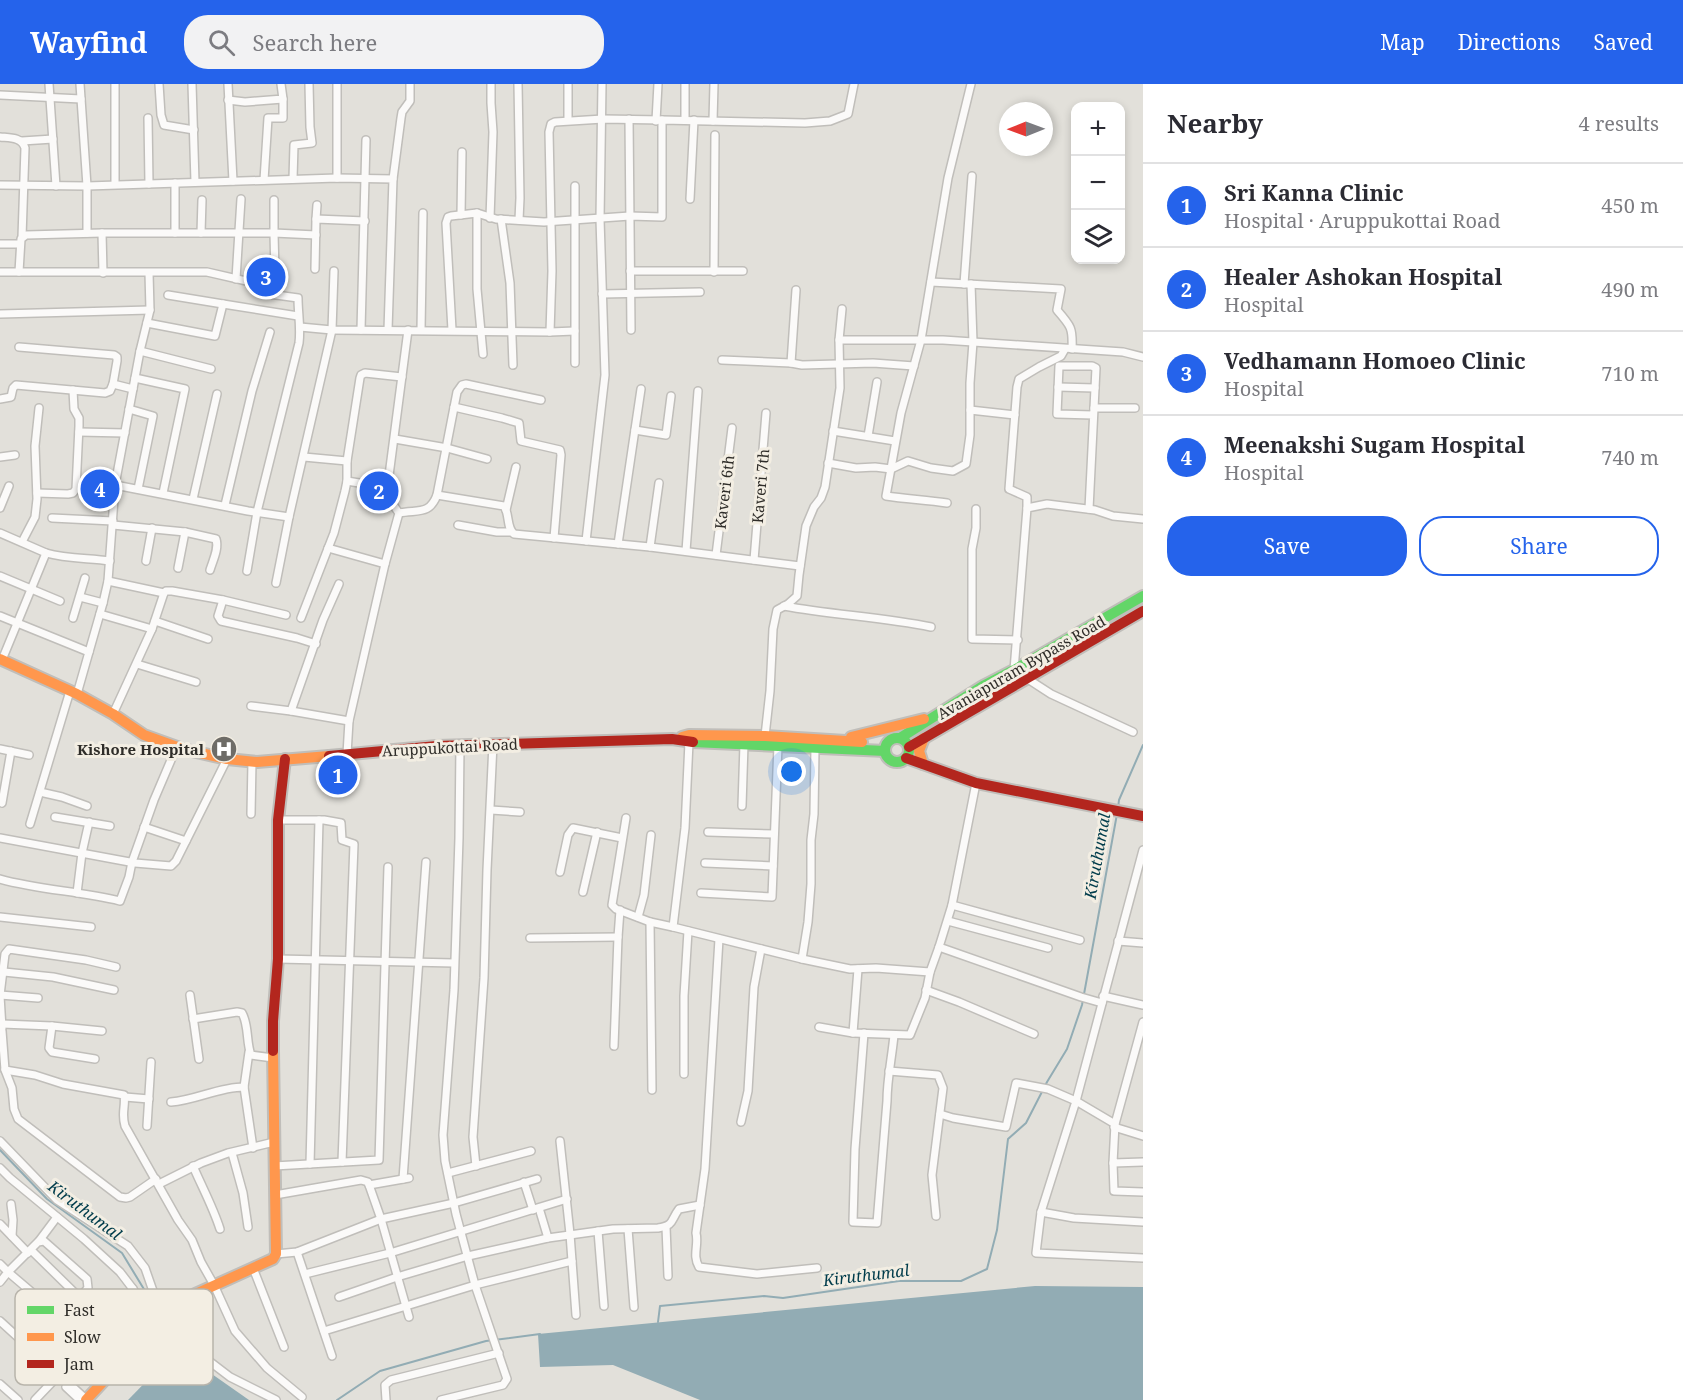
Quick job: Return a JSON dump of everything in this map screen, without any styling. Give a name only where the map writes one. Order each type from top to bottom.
[{"type":"main road","name":"Avaniapuram Bypass Road","points":[[900,738],[984,686],[1143,596]]},
{"type":"main road","name":"Avaniapuram Bypass Road","points":[[907,753],[924,738],[1143,610]]},
{"type":"main road","name":"Aruppukottai Road","points":[[1,659],[74,692],[144,735],[183,749],[227,759],[252,761],[460,745],[672,739],[689,742],[815,748],[886,747]]},
{"type":"main road","points":[[838,740],[935,716]]},
{"type":"main road","name":"Aruppukottai Road","points":[[672,739],[689,735],[765,736],[838,740],[886,747]]},
{"type":"main road","points":[[907,753],[899,762],[891,760],[888,758],[886,747],[893,739],[900,738],[905,741],[907,753],[923,764],[976,783],[1143,816]]},
{"type":"main road","points":[[923,764],[918,749],[924,738]]},
{"type":"main road","points":[[205,1289],[273,1259],[276,1254],[273,1021],[278,960],[278,820],[285,759]]},
{"type":"main road","points":[[86,1400],[100,1385]]},
{"type":"street","points":[[49,84],[56,186]]},
{"type":"street","points":[[80,84],[87,186],[87,233]]},
{"type":"street","points":[[115,184],[116,84]]},
{"type":"street","points":[[159,84],[164,125],[194,130]]},
{"type":"street","points":[[192,84],[195,182]]},
{"type":"street","points":[[228,84],[233,181]]},
{"type":"street","points":[[264,180],[268,118],[283,118],[281,84]]},
{"type":"street","points":[[293,179],[294,145],[312,143],[309,84]]},
{"type":"street","points":[[337,84],[337,178]]},
{"type":"street","points":[[388,330],[393,179],[402,112],[410,101],[410,84]]},
{"type":"street","points":[[490,218],[493,132],[491,84]]},
{"type":"street","points":[[518,84],[519,220]]},
{"type":"street","points":[[567,120],[568,84]]},
{"type":"street","points":[[586,541],[605,375],[600,219],[602,84]]},
{"type":"street","points":[[452,330],[446,220],[452,216],[477,213],[490,218],[544,222],[630,216],[662,218],[658,84]]},
{"type":"street","points":[[685,84],[685,120]]},
{"type":"street","points":[[713,121],[714,84]]},
{"type":"street","points":[[550,332],[549,132],[551,124],[567,120],[603,119],[830,122],[848,114],[854,84]]},
{"type":"street","points":[[947,503],[886,496],[895,441],[921,340],[948,178],[971,84]]},
{"type":"street","points":[[0,95],[81,99]]},
{"type":"street","points":[[228,100],[245,102],[283,99]]},
{"type":"street","points":[[148,118],[150,184]]},
{"type":"street","points":[[630,119],[631,330]]},
{"type":"street","points":[[690,199],[694,120]]},
{"type":"street","points":[[714,272],[715,135]]},
{"type":"street","points":[[0,137],[22,141],[53,139]]},
{"type":"street","points":[[361,330],[366,140]]},
{"type":"street","points":[[19,272],[25,148],[22,141]]},
{"type":"street","points":[[461,215],[462,152]]},
{"type":"street","points":[[828,463],[856,468],[891,469],[908,461],[931,468],[953,471],[966,464],[970,435],[973,342],[968,284],[972,176]]},
{"type":"street","points":[[0,185],[24,187],[337,178],[393,179]]},
{"type":"street","points":[[175,183],[175,233]]},
{"type":"street","points":[[575,186],[575,363]]},
{"type":"street","points":[[236,279],[241,199]]},
{"type":"street","points":[[201,233],[202,200]]},
{"type":"street","points":[[274,200],[275,274]]},
{"type":"street","points":[[315,268],[317,205]]},
{"type":"street","points":[[421,330],[423,213]]},
{"type":"street","points":[[477,213],[477,289],[483,354]]},
{"type":"street","points":[[316,219],[364,221]]},
{"type":"street","points":[[501,219],[510,283],[513,365]]},
{"type":"street","points":[[102,232],[103,273]]},
{"type":"street","points":[[0,244],[21,240],[26,235],[102,232],[316,234]]},
{"type":"street","points":[[276,583],[332,330],[334,271]]},
{"type":"street","points":[[630,272],[743,271]]},
{"type":"street","points":[[0,272],[207,272],[268,286],[269,294],[298,298],[299,341],[258,512],[247,571]]},
{"type":"street","points":[[30,824],[104,603],[110,561],[115,485],[150,310],[149,273]]},
{"type":"street","points":[[931,282],[1061,289],[1057,310],[1068,322],[1073,332],[1069,349],[1020,379],[1015,415],[1009,489],[1027,497],[1027,508],[1014,670],[1051,694],[1133,732]]},
{"type":"street","points":[[791,363],[796,290]]},
{"type":"street","points":[[602,294],[700,292]]},
{"type":"street","points":[[168,295],[298,316]]},
{"type":"street","points":[[147,323],[215,336],[223,304]]},
{"type":"street","points":[[765,736],[773,629],[777,610],[797,596],[806,526],[814,507],[821,498],[828,463],[840,388],[838,340],[842,309]]},
{"type":"street","points":[[0,314],[150,310]]},
{"type":"street","points":[[300,327],[332,330],[575,331]]},
{"type":"street","points":[[399,513],[392,505],[389,488],[408,330]]},
{"type":"street","points":[[225,505],[252,391],[270,332]]},
{"type":"street","points":[[838,340],[973,342],[1123,352],[1143,357]]},
{"type":"street","points":[[0,399],[11,397],[16,385],[108,392],[112,384],[116,356],[19,347]]},
{"type":"street","points":[[140,351],[211,369]]},
{"type":"street","points":[[722,360],[802,365],[873,363],[914,366]]},
{"type":"street","points":[[1089,509],[1094,411],[1096,368],[1059,366],[1058,414],[1094,411],[1135,408]]},
{"type":"street","points":[[301,618],[334,533],[347,481],[347,461],[358,382],[361,375],[365,373],[402,377]]},
{"type":"street","points":[[135,378],[185,389],[163,494]]},
{"type":"street","points":[[868,436],[877,382]]},
{"type":"street","points":[[112,384],[133,389]]},
{"type":"street","points":[[399,513],[430,508],[434,504],[460,387],[466,384],[541,400]]},
{"type":"street","points":[[1058,387],[1095,388]]},
{"type":"street","points":[[618,544],[641,389]]},
{"type":"street","points":[[37,493],[68,494],[75,492],[79,418],[74,409],[73,390]]},
{"type":"street","points":[[687,551],[698,391]]},
{"type":"street","points":[[193,499],[216,394]]},
{"type":"street","points":[[635,430],[666,435],[671,396]]},
{"type":"street","points":[[454,407],[519,423],[521,441],[560,450],[554,538]]},
{"type":"street","points":[[22,543],[35,518],[37,493],[35,446],[39,408]]},
{"type":"street","points":[[129,409],[153,416],[138,489]]},
{"type":"street","points":[[970,410],[1015,415]]},
{"type":"street","name":"Kaveri 7th","points":[[754,560],[766,413]]},
{"type":"street","name":"Kaveri 6th","points":[[716,555],[732,428]]},
{"type":"street","points":[[833,431],[895,441]]},
{"type":"street","points":[[79,432],[125,433]]},
{"type":"street","points":[[395,439],[447,448],[487,459]]},
{"type":"street","points":[[0,457],[15,455]]},
{"type":"street","points":[[304,457],[347,461]]},
{"type":"street","points":[[506,510],[516,467]]},
{"type":"street","points":[[347,481],[389,488]]},
{"type":"street","points":[[650,547],[659,483]]},
{"type":"street","points":[[115,485],[246,511],[289,517]]},
{"type":"street","points":[[0,508],[9,486]]},
{"type":"street","points":[[437,495],[502,505],[506,510],[511,532]]},
{"type":"street","points":[[1027,508],[1047,504],[1143,519]]},
{"type":"street","points":[[976,509],[976,528],[972,549],[972,639],[1018,640]]},
{"type":"street","points":[[347,754],[350,721],[385,564],[399,513]]},
{"type":"street","points":[[52,518],[185,532],[216,539],[216,549],[210,570]]},
{"type":"street","points":[[458,525],[496,532],[687,551],[800,566]]},
{"type":"street","points":[[146,561],[152,528]]},
{"type":"street","points":[[178,568],[185,532]]},
{"type":"street","points":[[0,533],[63,558],[81,557],[110,561]]},
{"type":"street","points":[[328,548],[385,564]]},
{"type":"street","points":[[1,659],[46,553]]},
{"type":"street","points":[[0,576],[60,601]]},
{"type":"street","points":[[73,618],[85,578]]},
{"type":"street","points":[[108,581],[164,593],[172,591],[218,599],[286,615]]},
{"type":"street","points":[[291,711],[323,620],[339,584]]},
{"type":"street","points":[[113,714],[152,629],[164,593]]},
{"type":"street","points":[[80,597],[104,603]]},
{"type":"street","points":[[218,599],[218,616],[221,621],[315,644]]},
{"type":"street","points":[[784,606],[904,621],[932,627]]},
{"type":"street","points":[[100,614],[152,629]]},
{"type":"street","points":[[0,616],[89,652]]},
{"type":"street","points":[[155,621],[208,639]]},
{"type":"street","points":[[137,664],[196,682]]},
{"type":"street","points":[[251,706],[350,721]]},
{"type":"street","points":[[673,927],[685,828],[689,742]]},
{"type":"street","points":[[476,1166],[473,1137],[484,978],[493,744]]},
{"type":"street","points":[[742,806],[744,744]]},
{"type":"street","points":[[441,1400],[466,1397],[506,1383],[507,1375],[475,1285],[454,1203],[443,1135],[453,1007],[460,745]]},
{"type":"street","points":[[701,893],[772,897],[778,745]]},
{"type":"street","points":[[0,879],[120,901],[144,827],[177,746]]},
{"type":"street","points":[[802,959],[811,884],[815,748]]},
{"type":"street","points":[[0,749],[29,755]]},
{"type":"street","points":[[1,806],[11,752]]},
{"type":"street","points":[[0,838],[133,862],[171,866],[176,861],[227,759]]},
{"type":"street","points":[[251,814],[252,761]]},
{"type":"street","points":[[819,1027],[853,1033],[910,1035],[948,921],[976,783]]},
{"type":"street","points":[[40,792],[87,806]]},
{"type":"street","points":[[490,810],[520,812]]},
{"type":"street","points":[[56,817],[110,826]]},
{"type":"street","points":[[626,818],[612,900],[613,907],[650,922],[823,965],[930,972]]},
{"type":"street","points":[[278,820],[319,820],[341,823],[342,840],[354,844],[342,1162]]},
{"type":"street","points":[[310,1164],[319,820]]},
{"type":"street","points":[[77,893],[82,852],[89,822]]},
{"type":"street","points":[[144,827],[186,841]]},
{"type":"street","points":[[560,872],[571,830],[576,828],[622,838]]},
{"type":"street","points":[[583,892],[597,832]]},
{"type":"street","points":[[708,832],[774,834]]},
{"type":"street","points":[[638,917],[644,895],[651,835]]},
{"type":"street","points":[[1143,850],[1076,1101],[1041,1212],[1036,1253],[1143,1258]]},
{"type":"street","points":[[369,1185],[406,1178],[426,862]]},
{"type":"street","points":[[705,863],[773,866]]},
{"type":"street","points":[[274,1166],[379,1160],[388,867]]},
{"type":"street","points":[[952,905],[1080,940]]},
{"type":"street","points":[[614,1046],[620,910]]},
{"type":"street","points":[[0,917],[91,927]]},
{"type":"street","points":[[948,921],[1048,948]]},
{"type":"street","points":[[650,922],[652,1090]]},
{"type":"street","points":[[684,1074],[684,996],[688,931]]},
{"type":"street","points":[[530,938],[618,937]]},
{"type":"street","points":[[719,939],[705,1169],[696,1233],[695,1261],[699,1267],[757,1274],[817,1268]]},
{"type":"street","points":[[1118,941],[1143,943]]},
{"type":"street","points":[[939,947],[1083,998],[1143,1005]]},
{"type":"street","points":[[116,967],[88,960],[9,949],[5,954],[0,996],[1,1028],[5,1070],[12,1088],[14,1109],[18,1119],[120,1197],[126,1198],[157,1181],[193,1166],[274,1142]]},
{"type":"street","points":[[741,1122],[748,1091],[751,1059],[753,987],[761,949]]},
{"type":"street","points":[[278,960],[454,963]]},
{"type":"street","points":[[853,1033],[858,969]]},
{"type":"street","points":[[4,972],[53,977],[114,990]]},
{"type":"street","points":[[926,990],[1034,1034]]},
{"type":"street","points":[[190,995],[199,1059]]},
{"type":"street","points":[[0,996],[38,999]]},
{"type":"street","points":[[193,1019],[237,1012],[245,1019],[249,1052],[244,1087],[253,1148]]},
{"type":"street","points":[[1143,1022],[1114,1125],[1113,1163],[1114,1191],[1143,1192]]},
{"type":"street","points":[[1,1028],[51,1026],[102,1031]]},
{"type":"street","points":[[51,1026],[49,1048],[52,1052],[95,1059]]},
{"type":"street","points":[[864,1033],[855,1149],[853,1222],[877,1223],[887,1083],[894,1035]]},
{"type":"street","points":[[249,1052],[253,1056],[273,1058]]},
{"type":"street","points":[[147,1126],[151,1062]]},
{"type":"street","points":[[5,1070],[63,1084],[122,1094],[124,1097],[149,1099]]},
{"type":"street","points":[[889,1071],[938,1076],[943,1088],[932,1174],[936,1216]]},
{"type":"street","points":[[940,1114],[1006,1127],[1016,1083],[1045,1088],[1076,1101],[1114,1125],[1143,1136]]},
{"type":"street","points":[[171,1102],[231,1087],[244,1087]]},
{"type":"street","points":[[124,1097],[122,1113],[125,1126],[178,1220],[192,1240],[235,1331],[267,1368],[302,1397]]},
{"type":"street","points":[[0,1141],[57,1200],[128,1246],[145,1268],[152,1289]]},
{"type":"street","points":[[560,1142],[576,1315]]},
{"type":"street","points":[[448,1173],[531,1151]]},
{"type":"street","points":[[232,1153],[243,1193],[248,1227]]},
{"type":"street","points":[[1113,1163],[1143,1162]]},
{"type":"street","points":[[193,1166],[213,1208],[220,1229]]},
{"type":"street","points":[[0,1168],[120,1272],[133,1289]]},
{"type":"street","points":[[276,1254],[297,1252],[381,1219],[454,1203],[537,1179]]},
{"type":"street","points":[[275,1195],[365,1180],[369,1185],[381,1219],[409,1317]]},
{"type":"street","points":[[524,1182],[548,1238]]},
{"type":"street","points":[[305,1274],[390,1253],[567,1199]]},
{"type":"street","points":[[11,1204],[12,1236]]},
{"type":"street","points":[[339,1297],[468,1256],[548,1238],[598,1231],[666,1227],[671,1224],[679,1209],[700,1205]]},
{"type":"street","points":[[1041,1212],[1074,1218],[1143,1222]]},
{"type":"street","points":[[0,1282],[30,1252],[57,1217]]},
{"type":"street","points":[[0,1224],[70,1289]]},
{"type":"street","points":[[666,1227],[668,1276]]},
{"type":"street","points":[[628,1229],[634,1307]]},
{"type":"street","points":[[598,1231],[604,1306]]},
{"type":"street","points":[[38,1242],[46,1242],[87,1279],[87,1289]]},
{"type":"street","points":[[297,1252],[332,1356]]},
{"type":"street","points":[[324,1331],[475,1285],[572,1261]]},
{"type":"street","points":[[0,1264],[28,1289]]},
{"type":"street","points":[[253,1268],[284,1347]]},
{"type":"street","points":[[0,1321],[15,1335]]},
{"type":"street","points":[[0,1328],[15,1341]]},
{"type":"street","points":[[386,1400],[384,1385],[391,1380],[499,1353]]},
{"type":"street","points":[[213,1364],[230,1377],[276,1400]]},
{"type":"street","points":[[1,1385],[18,1400]]},
{"type":"street","points":[[34,1400],[49,1385]]},
{"type":"street","points":[[64,1385],[80,1400]]},
{"type":"street","points":[[70,1385],[86,1400]]},
{"type":"water","points":[[1035,1286],[1143,1287],[1143,1400],[700,1400],[613,1365],[540,1367],[538,1334]]},
{"type":"water","points":[[213,1375],[249,1400],[128,1400],[143,1385],[213,1385]]},
{"type":"waterway","name":"Kiruthumal","points":[[1118,808],[1119,800],[1143,745]]},
{"type":"waterway","name":"Kiruthumal","points":[[658,1322],[660,1306],[764,1296],[783,1298],[899,1281],[961,1281],[987,1269],[997,1230],[1008,1139],[1026,1123],[1067,1049],[1082,1005],[1117,814]]},
{"type":"waterway","name":"Kiruthumal","points":[[0,1150],[47,1199],[122,1253],[144,1289]]},
{"type":"waterway","name":"Kiruthumal","points":[[337,1400],[380,1371],[486,1341],[540,1334]]},
{"type":"traffic: fast","points":[[900,738],[983,686],[1143,596]]},
{"type":"traffic: fast","points":[[897,738],[902,739],[908,745],[909,750],[908,755],[902,761],[897,762],[892,761],[886,755],[885,750],[886,745],[892,739],[897,738]]},
{"type":"traffic: fast","points":[[693,742],[885,751]]},
{"type":"traffic: slow","points":[[0,659],[77,694],[144,735],[183,749],[227,759],[257,762],[329,756]]},
{"type":"traffic: slow","points":[[851,737],[924,719]]},
{"type":"traffic: slow","points":[[682,737],[689,735],[765,736],[862,742]]},
{"type":"traffic: slow","points":[[923,764],[919,751],[924,738]]},
{"type":"traffic: slow","points":[[207,1289],[273,1259],[276,1254],[273,1051]]},
{"type":"traffic: slow","points":[[86,1400],[100,1385]]},
{"type":"traffic: jam","points":[[909,747],[1143,611]]},
{"type":"traffic: jam","points":[[329,756],[437,746],[672,739],[693,742]]},
{"type":"traffic: jam","points":[[906,758],[976,783],[1143,816]]},
{"type":"traffic: jam","points":[[273,1051],[278,959],[278,820],[285,759]]},
{"type":"place","name":"Vedhamann Homoeo Clinic","points":[[266,277]]},
{"type":"place","name":"Meenakshi Sugam Hospital","points":[[100,489]]},
{"type":"place","name":"Healer Ashokan Hospital","points":[[379,491]]},
{"type":"place","name":"Kishore Hospital","points":[[224,749]]},
{"type":"place","name":"Sri Kanna Clinic","points":[[338,775]]}]
